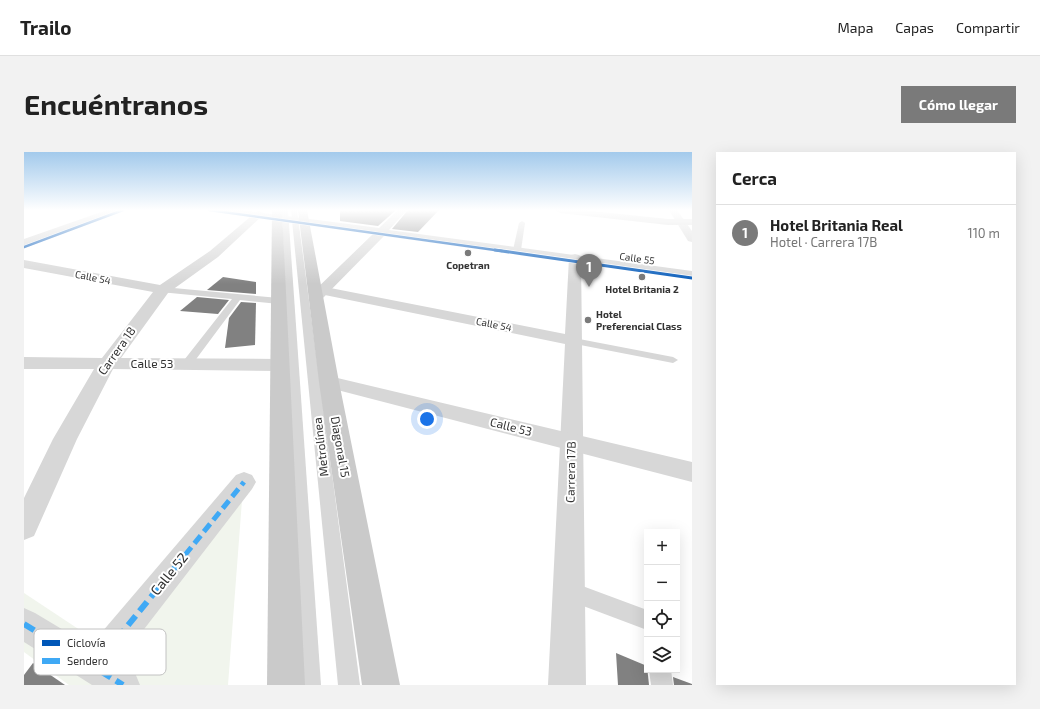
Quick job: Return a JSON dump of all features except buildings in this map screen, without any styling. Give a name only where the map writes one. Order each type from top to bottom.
[{"type":"main road","points":[[285,235],[279,301],[286,685]]},
{"type":"main road","name":"Diagonal 15","points":[[295,235],[318,292],[329,382],[381,685]]},
{"type":"street","points":[[24,243],[46,235]]},
{"type":"street","name":"Carrera 18","points":[[24,527],[65,439],[107,364],[143,315],[163,290],[223,246],[245,235]]},
{"type":"street","points":[[318,292],[377,235]]},
{"type":"street","name":"Calle 55","points":[[409,235],[692,275]]},
{"type":"street","name":"Carrera 17B","points":[[567,685],[575,258]]},
{"type":"street","name":"Calle 54","points":[[24,264],[163,290]]},
{"type":"street","name":"Calle 54","points":[[318,292],[574,340]]},
{"type":"street","name":"Calle 53","points":[[24,363],[280,365]]},
{"type":"street","name":"Calle 53","points":[[329,382],[572,442],[691,474]]},
{"type":"street","name":"Calle 52","points":[[125,629],[244,482]]},
{"type":"street","points":[[24,624],[34,630]]},
{"type":"street","points":[[107,675],[123,685]]},
{"type":"lane","name":"Metrolínea","points":[[288,235],[310,685]]},
{"type":"lane","name":"Metrolínea","points":[[290,235],[349,685]]},
{"type":"lane","points":[[517,250],[520,235]]},
{"type":"lane","points":[[163,290],[279,301]]},
{"type":"lane","points":[[187,364],[238,298]]},
{"type":"lane","name":"Calle 54","points":[[574,340],[673,360]]},
{"type":"lane","points":[[569,591],[644,619]]},
{"type":"lane","points":[[660,673],[662,685]]},
{"type":"shaded area","points":[[244,474],[228,685],[69,685],[55,675],[166,675],[166,629],[109,629]]},
{"type":"shaded area","points":[[24,593],[78,629],[34,629],[34,659],[24,652]]},
{"type":"marked path","points":[[125,629],[244,482]]},
{"type":"marked path","points":[[24,624],[34,630]]},
{"type":"marked path","points":[[107,675],[123,685]]},
{"type":"cycle path","points":[[24,247],[56,235]]},
{"type":"cycle path","points":[[386,235],[692,278]]},
{"type":"place","name":"Copetran","points":[[468,253]]},
{"type":"place","name":"Hotel Britania 2","points":[[642,277]]},
{"type":"place","name":"Hotel Britania Real","points":[[589,287]]},
{"type":"place","name":"Hotel Preferencial Class","points":[[588,320]]}]
